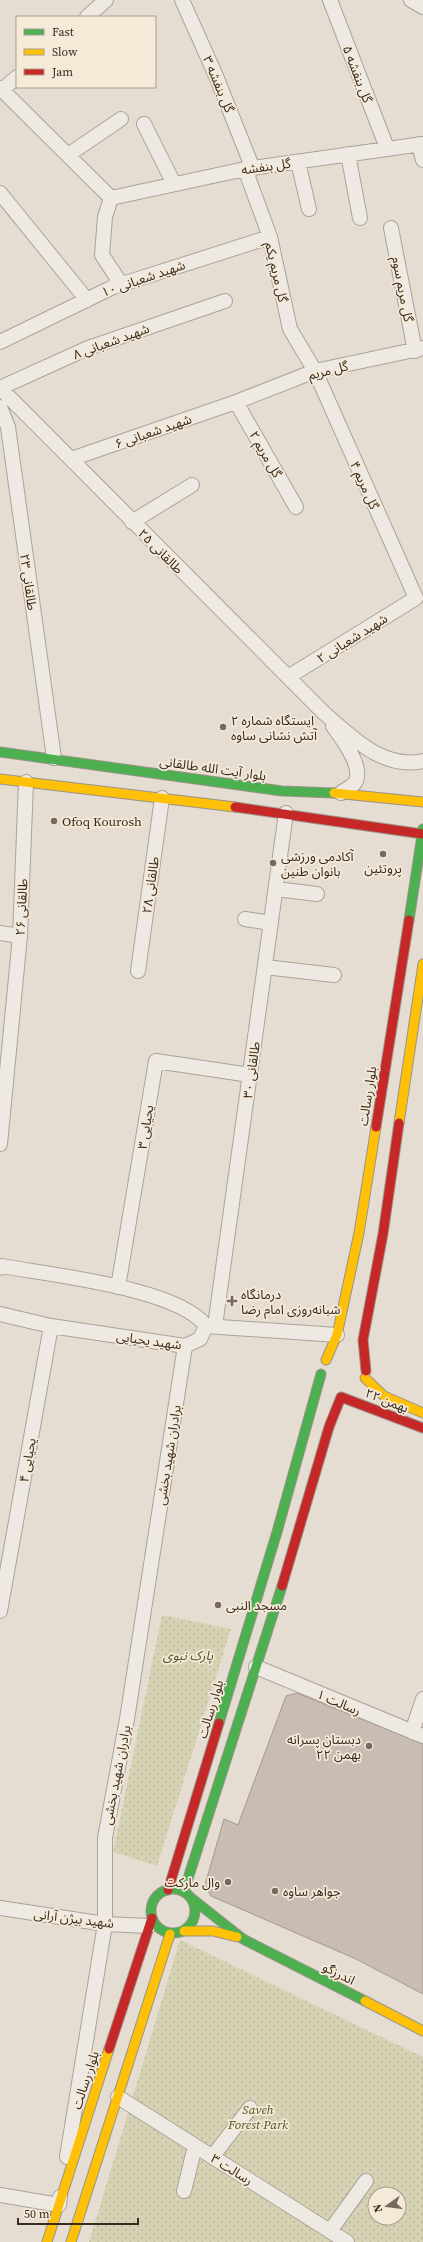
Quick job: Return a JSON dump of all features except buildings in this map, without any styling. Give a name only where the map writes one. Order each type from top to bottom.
[{"type":"main road","name":"بلوار آیت الله طالقانی","points":[[0,752],[54,758],[225,794],[286,813],[423,832]]},
{"type":"main road","name":"بلوار آیت الله طالقانی","points":[[0,779],[162,798],[282,791],[341,793],[423,802]]},
{"type":"main road","name":"بلوار رسالت","points":[[168,1890],[277,1532],[321,1374],[337,1335],[359,1234],[423,832]]},
{"type":"main road","points":[[184,1931],[189,1927],[195,1916],[195,1908],[187,1894],[187,1880],[298,1537],[338,1396],[357,1392],[366,1375],[363,1340],[383,1234],[423,964]]},
{"type":"main road","points":[[326,1360],[339,1352]]},
{"type":"main road","name":"۲۲ بهمن","points":[[353,1354],[363,1364],[372,1389],[384,1397],[423,1413]]},
{"type":"main road","points":[[321,1374],[325,1387]]},
{"type":"main road","name":"۲۲ بهمن","points":[[338,1396],[423,1428]]},
{"type":"main road","points":[[168,1890],[187,1894],[244,1939],[213,1932],[184,1931],[170,1934],[159,1929],[150,1922],[153,1901],[162,1892],[168,1890]]},
{"type":"main road","name":"بلوار رسالت","points":[[47,2242],[150,1922]]},
{"type":"main road","points":[[71,2242],[170,1934]]},
{"type":"main road","name":"اندرزگو","points":[[244,1939],[423,2031]]},
{"type":"street","points":[[87,16],[106,0]]},
{"type":"street","name":"گل بنفشه ۳","points":[[182,0],[216,76],[249,169]]},
{"type":"street","name":"گل بنفشه ۵","points":[[330,0],[387,148]]},
{"type":"street","points":[[411,0],[423,7]]},
{"type":"street","points":[[16,78],[1,89],[111,198],[105,217],[102,255],[120,284]]},
{"type":"street","points":[[68,155],[121,119]]},
{"type":"street","points":[[144,124],[174,184]]},
{"type":"street","points":[[421,144],[423,160]]},
{"type":"street","name":"گل بنفشه","points":[[111,198],[249,169],[421,144]]},
{"type":"street","points":[[348,154],[360,218]]},
{"type":"street","points":[[298,162],[310,209]]},
{"type":"street","name":"گل مریم یکم","points":[[249,169],[270,237],[290,329],[315,371]]},
{"type":"street","points":[[0,193],[87,300]]},
{"type":"street","name":"گل مریم سوم","points":[[391,228],[419,349]]},
{"type":"street","name":"شهید شعبانی ۱۰","points":[[0,342],[120,284],[270,237]]},
{"type":"street","name":"شهید شعبانی ۸","points":[[0,388],[88,348],[226,301]]},
{"type":"street","name":"گل مریم","points":[[236,402],[315,371],[419,349]]},
{"type":"street","name":"گل مریم ۴","points":[[315,371],[416,598]]},
{"type":"street","name":"طالقانی ۲۵","points":[[0,388],[324,713]]},
{"type":"street","name":"شهید شعبانی ۶","points":[[71,459],[236,402]]},
{"type":"street","name":"گل مریم ۲","points":[[236,402],[296,507]]},
{"type":"street","name":"طالقانی ۲۳","points":[[0,407],[54,758]]},
{"type":"street","points":[[132,522],[192,485]]},
{"type":"street","name":"شهید شعبانی ۲","points":[[288,677],[416,598]]},
{"type":"street","points":[[324,713],[366,748],[379,755],[398,762],[410,763],[423,761]]},
{"type":"street","points":[[324,713],[354,758],[358,773],[355,783],[341,793]]},
{"type":"street","name":"طالقانی ۲۶","points":[[0,1144],[6,1031],[20,936],[26,782]]},
{"type":"street","name":"طالقانی ۲۸","points":[[138,971],[162,798]]},
{"type":"street","name":"طالقانی ۳۰","points":[[211,1326],[250,1075],[286,813]]},
{"type":"street","points":[[276,889],[317,894]]},
{"type":"street","points":[[245,919],[271,923]]},
{"type":"street","points":[[0,933],[20,936]]},
{"type":"street","points":[[265,967],[334,975]]},
{"type":"street","name":"یحیایی ۳","points":[[118,1287],[156,1061],[250,1075]]},
{"type":"street","points":[[1,1265],[118,1287],[165,1300],[200,1317],[211,1326],[337,1335]]},
{"type":"street","name":"شهید یحیایی","points":[[0,1314],[51,1326],[186,1346],[200,1339],[211,1326]]},
{"type":"street","name":"یحیایی ۴","points":[[0,1612],[51,1326]]},
{"type":"street","name":"برادران شهید بخشی","points":[[59,2205],[105,1924],[104,1838],[127,1719],[186,1346]]},
{"type":"street","name":"رسالت ۱","points":[[256,1667],[418,1734]]},
{"type":"street","points":[[418,1734],[423,1699]]},
{"type":"street","name":"شهید بیژن آرانی","points":[[0,1908],[105,1924],[150,1922]]},
{"type":"street","name":"رسالت ۳","points":[[118,2097],[347,2242]]},
{"type":"street","points":[[212,2157],[250,2108]]},
{"type":"street","points":[[184,2191],[195,2146]]},
{"type":"street","points":[[330,2231],[366,2181]]},
{"type":"street","points":[[0,2195],[59,2205]]},
{"type":"green space","name":"پارک نبوی","points":[[162,1615],[231,1629],[157,1866],[113,1852]]},
{"type":"green space","name":"Saveh Forest Park","points":[[180,1940],[423,2057],[423,2242],[89,2242]]},
{"type":"traffic: fast","points":[[0,752],[282,791],[334,793]]},
{"type":"traffic: fast","points":[[409,920],[423,829]]},
{"type":"traffic: fast","points":[[219,1723],[277,1532],[321,1374]]},
{"type":"traffic: fast","points":[[184,1891],[282,1586]]},
{"type":"traffic: fast","points":[[169,1889],[177,1889],[182,1890],[189,1895],[194,1902],[195,1911],[194,1920],[189,1927],[182,1932],[169,1933],[161,1930],[154,1923],[151,1915],[151,1907],[154,1899],[161,1892],[169,1889]]},
{"type":"traffic: fast","points":[[190,1897],[243,1939],[365,2001]]},
{"type":"traffic: slow","points":[[0,779],[235,807]]},
{"type":"traffic: slow","points":[[334,793],[423,802]]},
{"type":"traffic: slow","points":[[399,1123],[423,964]]},
{"type":"traffic: slow","points":[[326,1360],[337,1335],[359,1233],[376,1127]]},
{"type":"traffic: slow","points":[[365,1378],[384,1396],[423,1413]]},
{"type":"traffic: slow","points":[[184,1931],[213,1931],[237,1937]]},
{"type":"traffic: slow","points":[[71,2242],[170,1934]]},
{"type":"traffic: slow","points":[[365,2001],[423,2031]]},
{"type":"traffic: slow","points":[[47,2242],[109,2049]]},
{"type":"traffic: jam","points":[[235,807],[423,834]]},
{"type":"traffic: jam","points":[[376,1127],[409,920]]},
{"type":"traffic: jam","points":[[366,1371],[363,1340],[383,1234],[399,1123]]},
{"type":"traffic: jam","points":[[282,1586],[329,1427],[341,1397],[423,1428]]},
{"type":"traffic: jam","points":[[168,1890],[219,1723]]},
{"type":"traffic: jam","points":[[109,2049],[152,1918]]},
{"type":"place","name":"ایستگاه شماره ۲ آتش نشانی ساوه","points":[[223,727]]},
{"type":"place","name":"Ofoq Kourosh","points":[[54,821]]},
{"type":"place","name":"پروتئین","points":[[383,854]]},
{"type":"place","name":"آکادمی ورزشی بانوان طنین","points":[[273,863]]},
{"type":"place","name":"درمانگاه شبانه‌روزی امام رضا","points":[[232,1301]]},
{"type":"place","name":"مسجد النبی","points":[[218,1605]]},
{"type":"place","name":"دبستان پسرانه ۲۲ بهمن","points":[[369,1746]]},
{"type":"place","name":"وال مارکت","points":[[228,1882]]},
{"type":"place","name":"جواهر ساوه","points":[[275,1891]]}]
